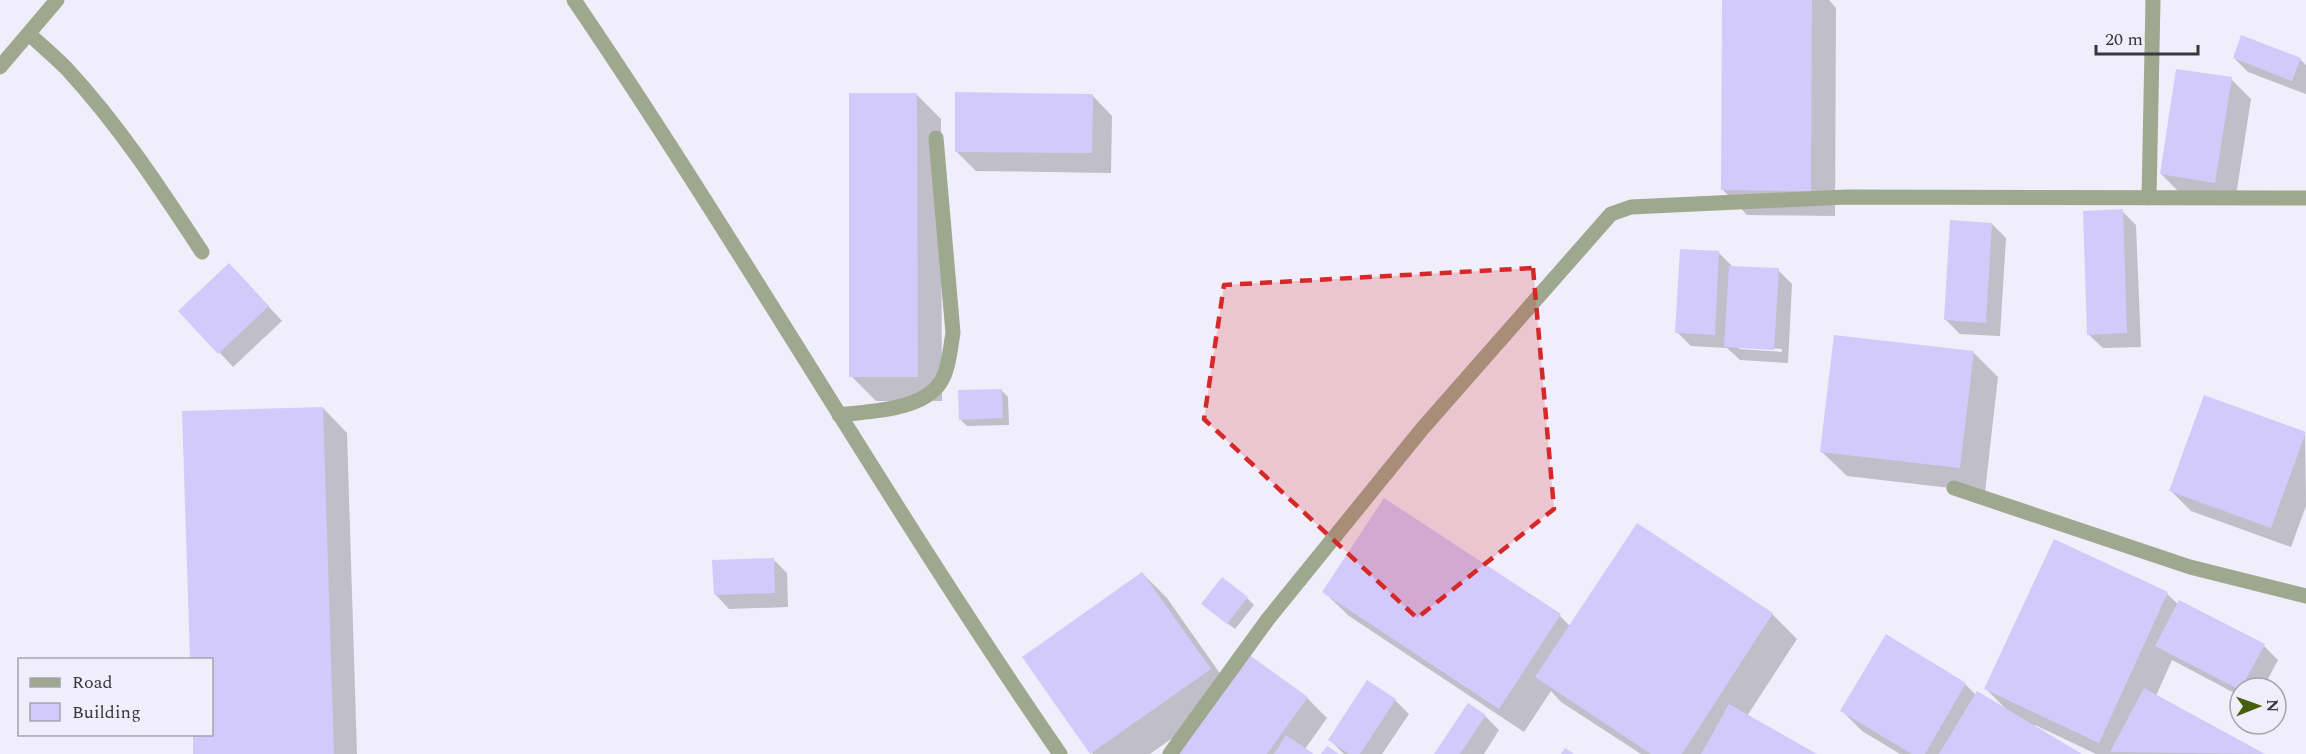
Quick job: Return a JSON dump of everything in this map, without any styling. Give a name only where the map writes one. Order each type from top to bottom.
[{"type":"street","points":[[0,67],[57,0]]},
{"type":"street","points":[[574,0],[635,89],[839,415],[1060,754]]},
{"type":"street","points":[[2149,198],[2153,0]]},
{"type":"street","points":[[29,34],[65,68],[150,173],[202,252]]},
{"type":"street","points":[[839,415],[898,407],[924,398],[940,383],[949,361],[953,333],[936,138]]},
{"type":"street","points":[[1170,754],[1268,619],[1393,465],[1611,214],[1631,207],[1846,197],[2306,198]]},
{"type":"street","points":[[1954,488],[2190,567],[2306,596]]},
{"type":"highlighted area","points":[[1533,268],[1554,509],[1417,618],[1204,419],[1224,285]]},
{"type":"building","points":[[1722,0],[1812,0],[1811,191],[1721,190]]},
{"type":"building","points":[[2241,35],[2301,58],[2292,81],[2233,58]]},
{"type":"building","points":[[2176,69],[2232,77],[2215,183],[2160,174]]},
{"type":"building","points":[[955,92],[1093,94],[1092,153],[955,152]]},
{"type":"building","points":[[849,93],[917,93],[918,377],[849,377]]},
{"type":"building","points":[[2123,209],[2127,333],[2087,335],[2083,211]]},
{"type":"building","points":[[1950,220],[1992,223],[1986,323],[1944,320]]},
{"type":"building","points":[[1680,249],[1719,251],[1715,335],[1675,333]]},
{"type":"building","points":[[229,263],[269,306],[218,354],[178,311]]},
{"type":"building","points":[[1729,266],[1779,268],[1774,350],[1724,347]]},
{"type":"building","points":[[1834,335],[1974,351],[1960,468],[1820,452]]},
{"type":"building","points":[[1002,389],[1003,418],[959,420],[958,390]]},
{"type":"building","points":[[2204,395],[2306,432],[2271,528],[2169,491]]},
{"type":"building","points":[[323,407],[334,754],[193,754],[193,736],[213,736],[213,658],[190,658],[182,411]]},
{"type":"building","points":[[1384,498],[1561,614],[1499,709],[1322,592]]},
{"type":"building","points":[[1637,523],[1773,613],[1682,754],[1651,754],[1535,677]]},
{"type":"building","points":[[2054,539],[2168,592],[2099,743],[1984,689]]},
{"type":"building","points":[[774,558],[775,593],[714,595],[712,560]]},
{"type":"building","points":[[1142,572],[1211,669],[1090,754],[1022,657]]},
{"type":"building","points":[[1222,577],[1248,597],[1227,624],[1201,604]]},
{"type":"building","points":[[2179,600],[2265,644],[2248,676],[2228,676],[2228,684],[2155,646]]},
{"type":"building","points":[[1886,634],[1966,683],[1925,754],[1912,754],[1840,711]]},
{"type":"building","points":[[1245,652],[1308,697],[1267,754],[1173,754]]},
{"type":"building","points":[[1367,680],[1396,699],[1360,754],[1349,754],[1328,740]]},
{"type":"building","points":[[2144,688],[2228,734],[2228,736],[2265,754],[2110,752]]},
{"type":"building","points":[[1977,691],[2082,754],[1939,754]]},
{"type":"building","points":[[1468,703],[1486,715],[1460,754],[1434,754]]},
{"type":"building","points":[[1729,704],[1817,754],[1701,754]]},
{"type":"building","points":[[1286,735],[1314,754],[1274,754]]},
{"type":"building","points":[[1327,746],[1339,754],[1321,754]]},
{"type":"building","points":[[1565,748],[1574,754],[1561,754]]}]
